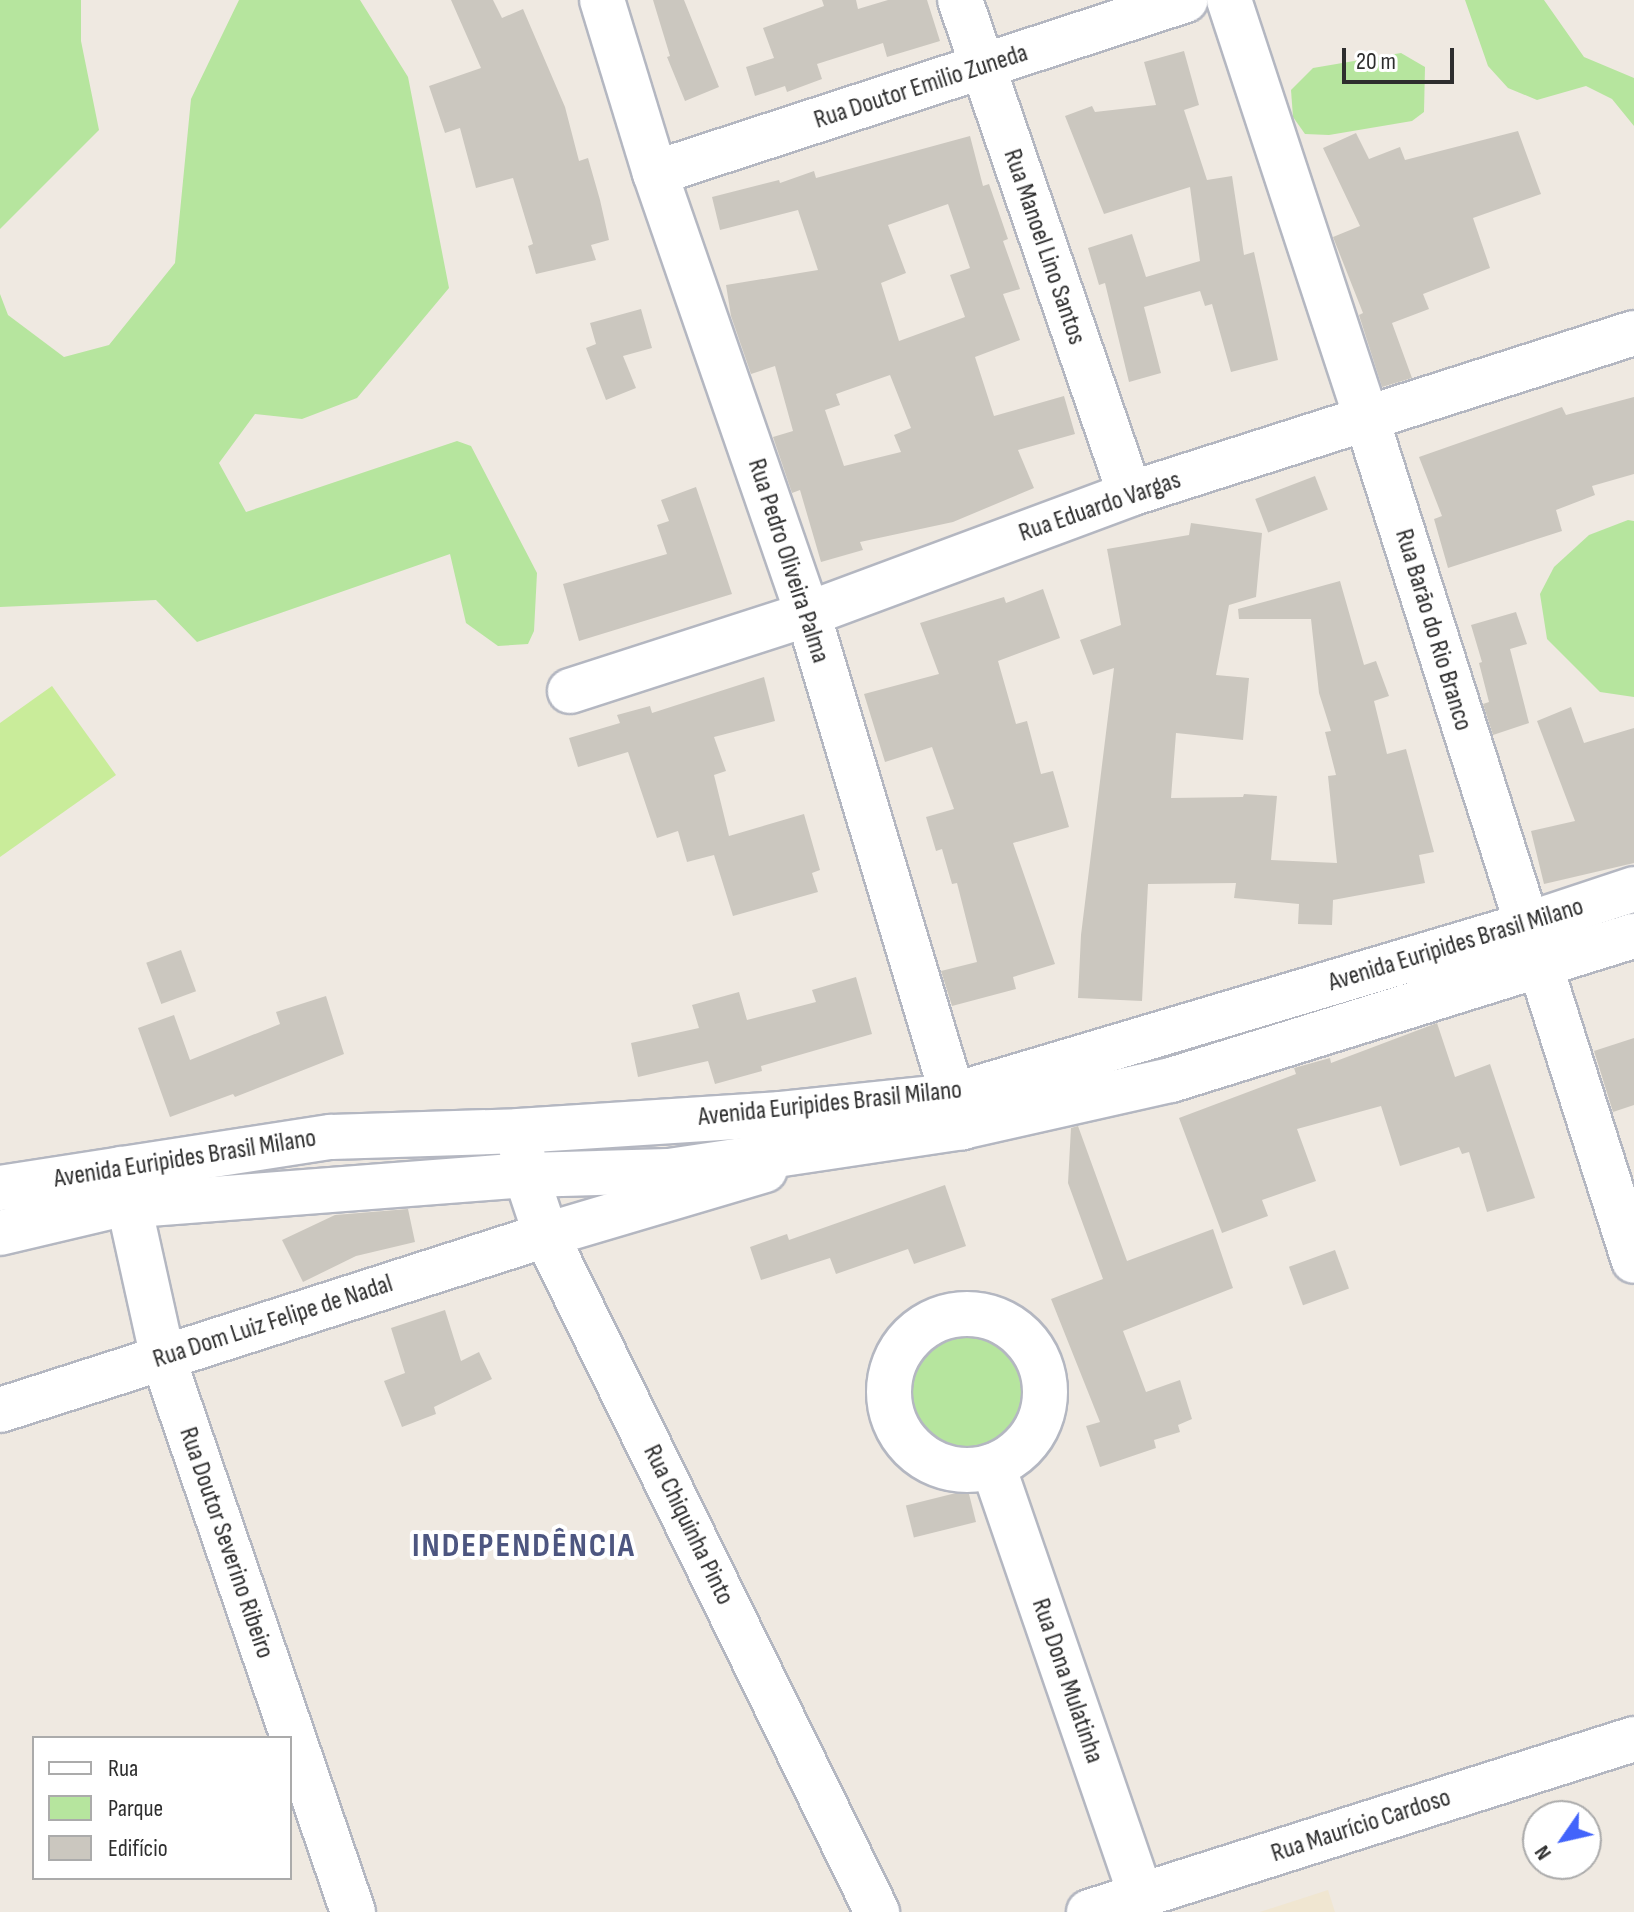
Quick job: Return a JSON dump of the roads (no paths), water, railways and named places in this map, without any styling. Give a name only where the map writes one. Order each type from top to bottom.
[{"type":"street","name":"Rua Pedro Oliveira Palma","points":[[602,0],[655,173],[808,614],[957,1111]]},
{"type":"street","name":"Rua Manoel Lino Santos","points":[[960,0],[1130,494]]},
{"type":"street","name":"Rua Doutor Emilio Zuneda","points":[[655,173],[1186,0]]},
{"type":"street","name":"Rua Barão do Rio Branco","points":[[1229,0],[1367,420],[1634,1261]]},
{"type":"street","name":"Rua Eduardo Vargas","points":[[570,691],[808,614],[1130,494],[1634,333]]},
{"type":"street","name":"Avenida Euripides Brasil Milano","points":[[0,1188],[124,1188],[669,1171],[870,1139],[1634,889]]},
{"type":"street","name":"Avenida Euripides Brasil Milano","points":[[0,1233],[124,1188],[331,1137],[518,1131],[781,1114],[957,1111],[1171,1080],[1634,936]]},
{"type":"street","points":[[669,1171],[672,1121]]},
{"type":"street","name":"Rua Chiquinha Pinto","points":[[518,1131],[526,1175],[546,1235],[877,1912]]},
{"type":"street","name":"Rua Dom Luiz Felipe de Nadal","points":[[0,1410],[546,1235],[870,1139]]},
{"type":"street","name":"Rua Dom Luiz Felipe de Nadal","points":[[546,1235],[669,1171]]},
{"type":"street","name":"Rua Doutor Severino Ribeiro","points":[[124,1188],[163,1358],[353,1912]]},
{"type":"street","name":"Rua Dona Mulatinha","points":[[993,1466],[1141,1895]]},
{"type":"street","name":"Rua Maurício Cardoso","points":[[1089,1912],[1634,1739]]},
{"type":"district","name":"INDEPENDÊNCIA","points":[[524,1546]]}]
